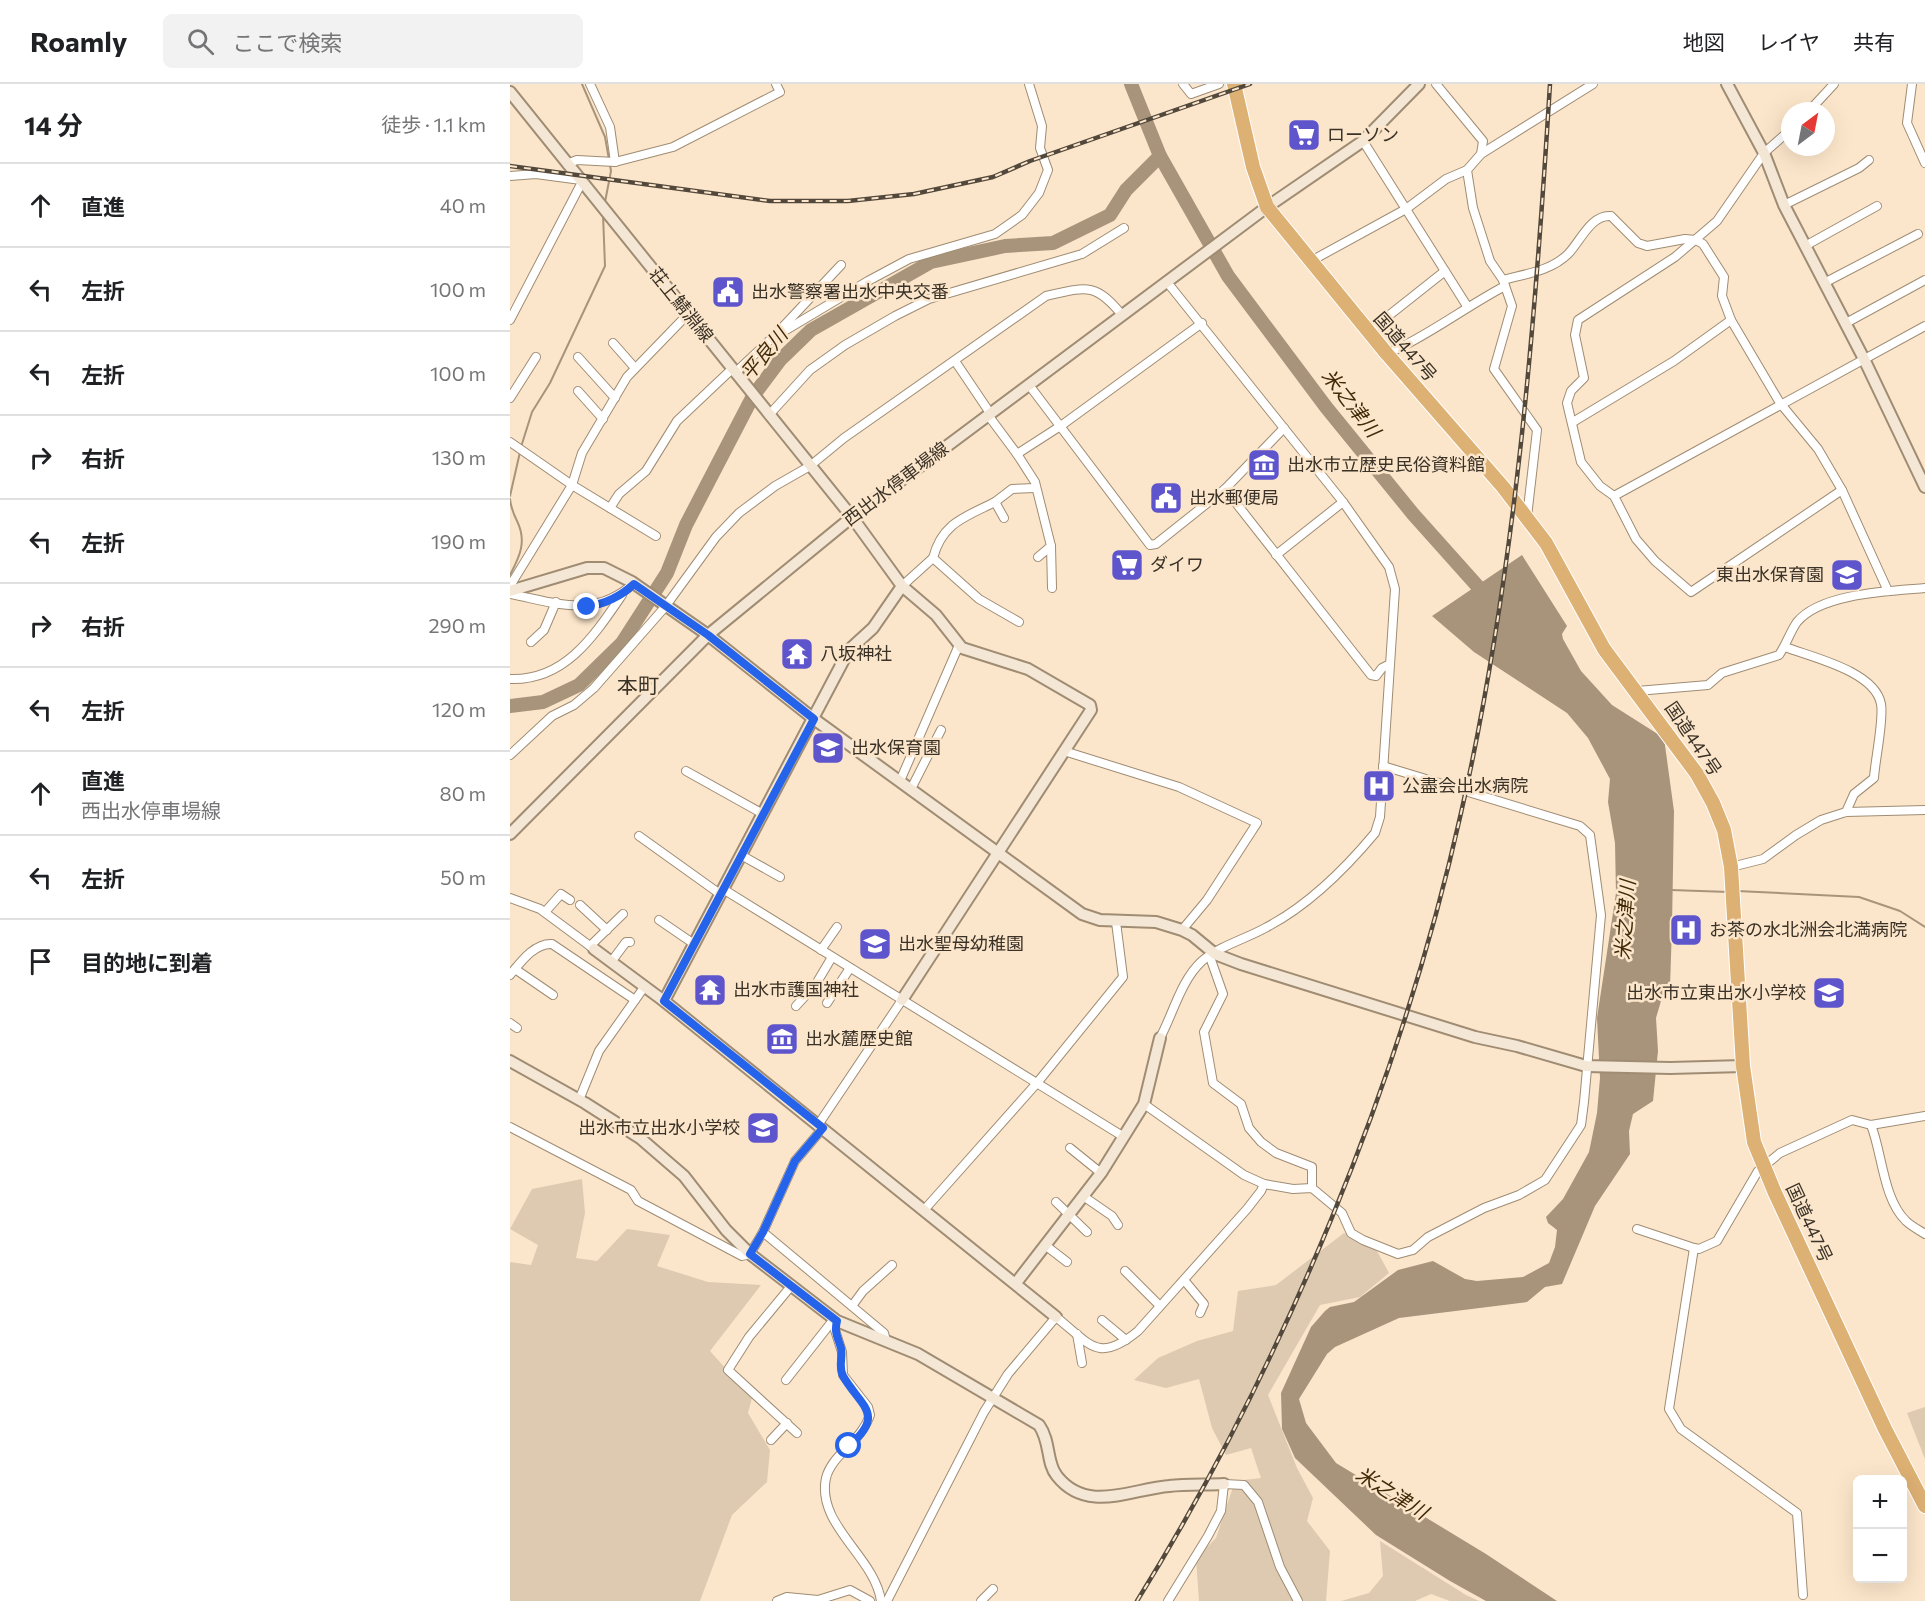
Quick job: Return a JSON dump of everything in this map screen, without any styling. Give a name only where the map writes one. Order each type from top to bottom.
[{"type":"highway","name":"国道447号","points":[[1234,84],[1264,210],[1311,261],[1368,332],[1451,425],[1546,543],[1604,649],[1697,774],[1713,803],[1724,830],[1731,867],[1743,1066],[1749,1122],[1763,1166],[1890,1438],[1924,1503]]},
{"type":"street","points":[[590,84],[610,128],[615,162]]},
{"type":"street","points":[[567,164],[576,160],[615,162],[673,147],[780,92],[776,84]]},
{"type":"street","points":[[771,339],[909,259],[941,252],[995,234],[1022,215],[1039,193],[1048,170],[1040,148],[1042,126],[1029,84]]},
{"type":"street","points":[[1183,84],[1191,94],[1219,84]]},
{"type":"street","name":"西出水停車場線","points":[[510,834],[708,635],[852,517],[1264,210],[1363,141],[1419,84]]},
{"type":"street","points":[[1436,84],[1483,141],[1481,154]]},
{"type":"street","points":[[1311,261],[1406,208],[1446,178],[1467,170],[1481,154],[1593,84]]},
{"type":"street","points":[[1727,84],[1764,153],[1784,205],[1922,474],[1925,487]]},
{"type":"street","points":[[1817,102],[1834,84]]},
{"type":"street","points":[[1912,84],[1907,123],[1925,164]]},
{"type":"street","name":"荘上鯖淵線","points":[[510,92],[852,517],[902,586],[936,615],[959,645]]},
{"type":"street","points":[[1781,138],[1764,153],[1717,221],[1696,240],[1676,257],[1578,320],[1575,335],[1584,378],[1571,391],[1567,403],[1581,462],[1600,486],[1614,496],[1636,539],[1655,561],[1691,592],[1842,490]]},
{"type":"street","points":[[1363,141],[1467,306]]},
{"type":"street","points":[[1784,205],[1859,168],[1869,160]]},
{"type":"street","points":[[1467,170],[1473,208],[1490,261],[1504,283],[1512,306],[1494,369],[1537,430],[1527,518]]},
{"type":"street","points":[[510,176],[536,174],[581,181],[510,320]]},
{"type":"street","points":[[1805,246],[1877,206]]},
{"type":"street","points":[[1387,354],[1413,341],[1504,283],[1555,265],[1569,253],[1597,219],[1605,215],[1611,216],[1638,243],[1647,246],[1685,239],[1696,240],[1703,244],[1724,277],[1722,296],[1731,320],[1780,403],[1818,449],[1842,490],[1888,591]]},
{"type":"street","points":[[769,416],[810,370],[844,345],[895,316],[929,299],[1082,254],[1124,228]]},
{"type":"street","points":[[1824,283],[1918,234]]},
{"type":"street","points":[[610,508],[619,494],[646,471],[677,421],[771,339],[841,265]]},
{"type":"street","points":[[1368,332],[1445,271]]},
{"type":"street","points":[[1016,1283],[1101,1173],[1144,1104],[1160,1038],[1183,989],[1202,962],[1226,945],[1266,928],[1299,908],[1369,840],[1375,833],[1380,817],[1394,578],[1343,502],[1170,280]]},
{"type":"street","points":[[1846,323],[1925,280]]},
{"type":"street","points":[[510,754],[552,716],[574,705],[594,688],[665,607],[698,560],[739,513],[775,486],[810,466],[844,438],[1046,296],[1083,289],[1099,291],[1122,315]]},
{"type":"street","points":[[510,586],[572,485],[582,453],[615,398],[635,368],[688,314]]},
{"type":"street","points":[[1573,422],[1674,361],[1731,320]]},
{"type":"street","points":[[1017,454],[1062,425],[1202,323]]},
{"type":"street","points":[[1614,496],[1780,403],[1925,326]]},
{"type":"street","points":[[613,343],[635,368]]},
{"type":"street","points":[[510,398],[536,357]]},
{"type":"street","points":[[578,357],[615,398]]},
{"type":"street","points":[[955,360],[1035,482],[1051,546],[1052,588]]},
{"type":"street","points":[[1029,385],[1062,425],[1150,545],[1156,544],[1225,489],[1284,428]]},
{"type":"street","points":[[578,391],[603,419]]},
{"type":"street","points":[[510,442],[572,485],[656,536]]},
{"type":"street","points":[[664,1001],[849,650],[873,628],[902,586],[933,558],[937,540],[951,525],[995,502],[1011,489],[1035,488]]},
{"type":"street","points":[[1225,489],[1371,675],[1376,676],[1382,668],[1390,664]]},
{"type":"street","points":[[995,502],[1004,518]]},
{"type":"street","points":[[1276,555],[1343,502]]},
{"type":"street","points":[[1038,556],[1051,546]]},
{"type":"street","points":[[933,558],[979,599],[1019,622]]},
{"type":"street","points":[[510,592],[587,568],[604,568],[634,584],[708,635],[814,719],[1082,914],[1116,922],[1156,922],[1192,935],[1213,955],[1475,1037],[1517,1046],[1586,1066],[1670,1068],[1743,1066]]},
{"type":"street","points":[[510,679],[529,680],[553,672],[575,654],[622,595],[634,584]]},
{"type":"street","points":[[1637,691],[1708,685],[1722,673],[1779,655],[1797,623],[1810,611],[1830,602],[1888,591],[1925,588]]},
{"type":"street","points":[[510,592],[587,607],[603,604],[622,595]]},
{"type":"street","points":[[531,642],[548,624],[556,602]]},
{"type":"street","points":[[510,1127],[631,1190],[638,1201],[732,1251],[742,1256],[750,1254],[763,1232],[795,1161],[999,853],[1091,710],[1090,705],[1028,669],[959,645],[900,781]]},
{"type":"street","points":[[1785,647],[1848,670],[1866,682],[1881,704],[1874,778],[1854,794],[1846,812]]},
{"type":"street","points":[[911,789],[941,730]]},
{"type":"street","points":[[1064,751],[1179,788],[1257,823],[1207,900],[1182,930]]},
{"type":"street","points":[[1144,1104],[1177,1130],[1244,1175],[1264,1184],[1293,1189],[1312,1188],[1342,1213],[1351,1233],[1398,1254],[1413,1250],[1428,1237],[1484,1208],[1519,1195],[1551,1174],[1581,1125],[1601,915],[1590,835],[1580,826],[1383,766]]},
{"type":"street","points":[[686,771],[763,814]]},
{"type":"street","points":[[1731,867],[1763,859],[1821,820],[1846,812],[1925,810]]},
{"type":"street","points":[[639,836],[721,892],[821,950],[1124,1137]]},
{"type":"street","points":[[741,855],[780,877]]},
{"type":"street","points":[[545,912],[561,894],[570,900]]},
{"type":"street","points":[[511,901],[530,904],[545,912],[645,986],[925,1209],[1077,1334],[1100,1349],[1113,1348],[1126,1340],[1160,1306],[1247,1209],[1264,1184]]},
{"type":"street","points":[[580,905],[607,930]]},
{"type":"street","points":[[592,948],[623,914]]},
{"type":"street","points":[[659,920],[694,944]]},
{"type":"street","points":[[925,1209],[1037,1083],[1123,977],[1116,922]]},
{"type":"street","points":[[821,950],[837,927]]},
{"type":"street","points":[[611,962],[626,942],[630,942]]},
{"type":"street","points":[[553,994],[513,972],[526,957],[544,944],[552,944],[635,1000]]},
{"type":"street","points":[[1213,955],[1223,994],[1204,1032],[1213,1083],[1241,1104],[1249,1128],[1261,1142],[1276,1153],[1312,1167],[1312,1188]]},
{"type":"street","points":[[796,1006],[816,984],[832,957]]},
{"type":"street","points":[[827,1003],[850,968]]},
{"type":"street","points":[[579,1100],[599,1051],[645,986]]},
{"type":"street","points":[[510,1061],[640,1138],[684,1176],[726,1230],[750,1254],[836,1320],[918,1354],[1040,1425],[1048,1440],[1053,1470],[1063,1483],[1076,1491],[1096,1498],[1168,1485],[1244,1485],[1258,1502],[1280,1567],[1298,1601]]},
{"type":"street","points":[[1637,1228],[1699,1249],[1717,1241],[1758,1171],[1780,1153],[1852,1120],[1871,1125],[1925,1116]]},
{"type":"street","points":[[1871,1125],[1889,1189],[1899,1213],[1905,1221],[1925,1234]]},
{"type":"street","points":[[1070,1148],[1101,1173]]},
{"type":"street","points":[[1083,1196],[1112,1216],[1118,1225]]},
{"type":"street","points":[[1056,1202],[1088,1232]]},
{"type":"street","points":[[763,1232],[884,1333],[886,1341]]},
{"type":"street","points":[[1045,1245],[1067,1262]]},
{"type":"street","points":[[1694,1248],[1669,1409],[1681,1429],[1797,1513],[1803,1595]]},
{"type":"street","points":[[852,1306],[863,1291],[892,1265]]},
{"type":"street","points":[[1125,1271],[1160,1306]]},
{"type":"street","points":[[1184,1280],[1204,1304],[1200,1313]]},
{"type":"street","points":[[792,1285],[748,1337],[728,1370],[797,1433]]},
{"type":"street","points":[[887,1601],[993,1398],[1008,1374],[1056,1317]]},
{"type":"street","points":[[786,1380],[836,1320]]},
{"type":"street","points":[[836,1320],[835,1330],[842,1352],[843,1375],[868,1407],[870,1414],[859,1438],[836,1460],[827,1474],[826,1500],[841,1531],[867,1567],[882,1601]]},
{"type":"street","points":[[1102,1320],[1126,1340]]},
{"type":"street","points":[[1077,1334],[1082,1363]]},
{"type":"street","points":[[771,1440],[787,1423]]},
{"type":"street","points":[[1168,1601],[1221,1511],[1224,1484]]},
{"type":"street","points":[[981,1601],[993,1589]]},
{"type":"street","points":[[777,1601],[787,1597],[818,1600],[850,1590],[870,1601]]},
{"type":"shaded area","points":[[582,1179],[585,1213],[576,1258],[597,1261],[627,1229],[670,1235],[657,1266],[708,1282],[761,1285],[710,1351],[752,1398],[748,1413],[770,1450],[767,1482],[732,1515],[700,1601],[510,1601],[510,1262],[531,1265],[538,1245],[510,1229],[532,1189]]},
{"type":"shaded area","points":[[1344,1233],[1377,1251],[1389,1273],[1360,1297],[1320,1305],[1268,1395],[1297,1468],[1313,1498],[1307,1521],[1330,1551],[1326,1601],[1199,1601],[1196,1558],[1216,1538],[1235,1481],[1261,1478],[1251,1448],[1226,1455],[1212,1428],[1199,1379],[1166,1388],[1134,1380],[1158,1358],[1197,1341],[1233,1331],[1238,1291],[1276,1285]]},
{"type":"shaded area","points":[[1925,1407],[1925,1459],[1907,1413]]},
{"type":"shaded area","points":[[1380,1541],[1479,1601],[1450,1601],[1431,1594],[1415,1601],[1341,1601],[1369,1593],[1383,1576]]},
{"type":"water","points":[[1522,555],[1567,626],[1562,634],[1563,639],[1581,671],[1612,705],[1664,738],[1674,811],[1672,926],[1670,987],[1661,1001],[1656,1018],[1658,1051],[1653,1101],[1633,1114],[1629,1131],[1630,1154],[1595,1206],[1562,1284],[1545,1287],[1527,1302],[1399,1318],[1335,1347],[1327,1354],[1299,1399],[1306,1423],[1336,1463],[1486,1554],[1557,1601],[1486,1601],[1376,1535],[1295,1458],[1282,1429],[1281,1393],[1311,1327],[1325,1311],[1330,1307],[1354,1302],[1398,1270],[1433,1261],[1465,1279],[1477,1281],[1523,1277],[1549,1263],[1555,1247],[1557,1230],[1548,1223],[1546,1217],[1563,1199],[1589,1152],[1597,1113],[1600,1078],[1597,1018],[1616,893],[1615,843],[1608,802],[1610,779],[1588,738],[1567,713],[1474,652],[1432,616]]},
{"type":"waterway","points":[[582,84],[605,137],[611,171],[605,202]]},
{"type":"waterway","name":"米之津川","points":[[1131,84],[1160,156],[1228,276],[1326,407],[1413,514],[1489,599]]},
{"type":"waterway","name":"平良川","points":[[510,706],[543,702],[579,685],[622,643],[667,573],[686,525],[753,396],[780,360],[811,330],[931,262],[1005,246],[1053,243],[1110,215],[1126,190],[1160,156]]},
{"type":"waterway","points":[[521,447],[532,412],[550,383],[605,266],[603,214]]},
{"type":"waterway","points":[[510,496],[520,452]]},
{"type":"waterway","points":[[510,499],[522,535],[519,555],[510,575]]},
{"type":"waterway","points":[[1671,890],[1729,892]]},
{"type":"waterway","points":[[1737,891],[1859,897],[1900,911],[1925,927]]},
{"type":"railway","points":[[510,166],[770,201],[848,201],[914,194],[993,177],[1030,161],[1250,84]]},
{"type":"railway","points":[[1137,1601],[1190,1511],[1240,1417],[1287,1320],[1331,1220],[1370,1119],[1405,1017],[1436,914],[1480,723],[1509,542],[1529,359],[1550,84]]},
{"type":"place","name":"ローソン","points":[[1304,135]]},
{"type":"place","name":"出水警察署出水中央交番","points":[[728,292]]},
{"type":"place","name":"出水市立歴史民俗資料館","points":[[1264,465]]},
{"type":"place","name":"出水郵便局","points":[[1166,498]]},
{"type":"place","name":"ダイワ","points":[[1127,565]]},
{"type":"place","name":"東出水保育園","points":[[1847,575]]},
{"type":"place","name":"八坂神社","points":[[797,654]]},
{"type":"place","name":"出水保育園","points":[[828,748]]},
{"type":"place","name":"公盡会出水病院","points":[[1379,786]]},
{"type":"place","name":"お茶の水北洲会北満病院","points":[[1686,930]]},
{"type":"place","name":"出水聖母幼稚園","points":[[875,944]]},
{"type":"place","name":"出水市護国神社","points":[[710,990]]},
{"type":"place","name":"出水市立東出水小学校","points":[[1829,993]]},
{"type":"place","name":"出水麓歴史館","points":[[782,1039]]},
{"type":"place","name":"出水市立出水小学校","points":[[763,1128]]},
{"type":"district","name":"本町","points":[[638,686]]},
{"type":"route","points":[[587,607],[603,604],[622,595],[634,584],[708,635],[814,719],[664,1001],[823,1128],[795,1161],[763,1232],[750,1254],[837,1321],[835,1330],[842,1352],[840,1368],[868,1407],[870,1414],[859,1438],[849,1446]]}]
